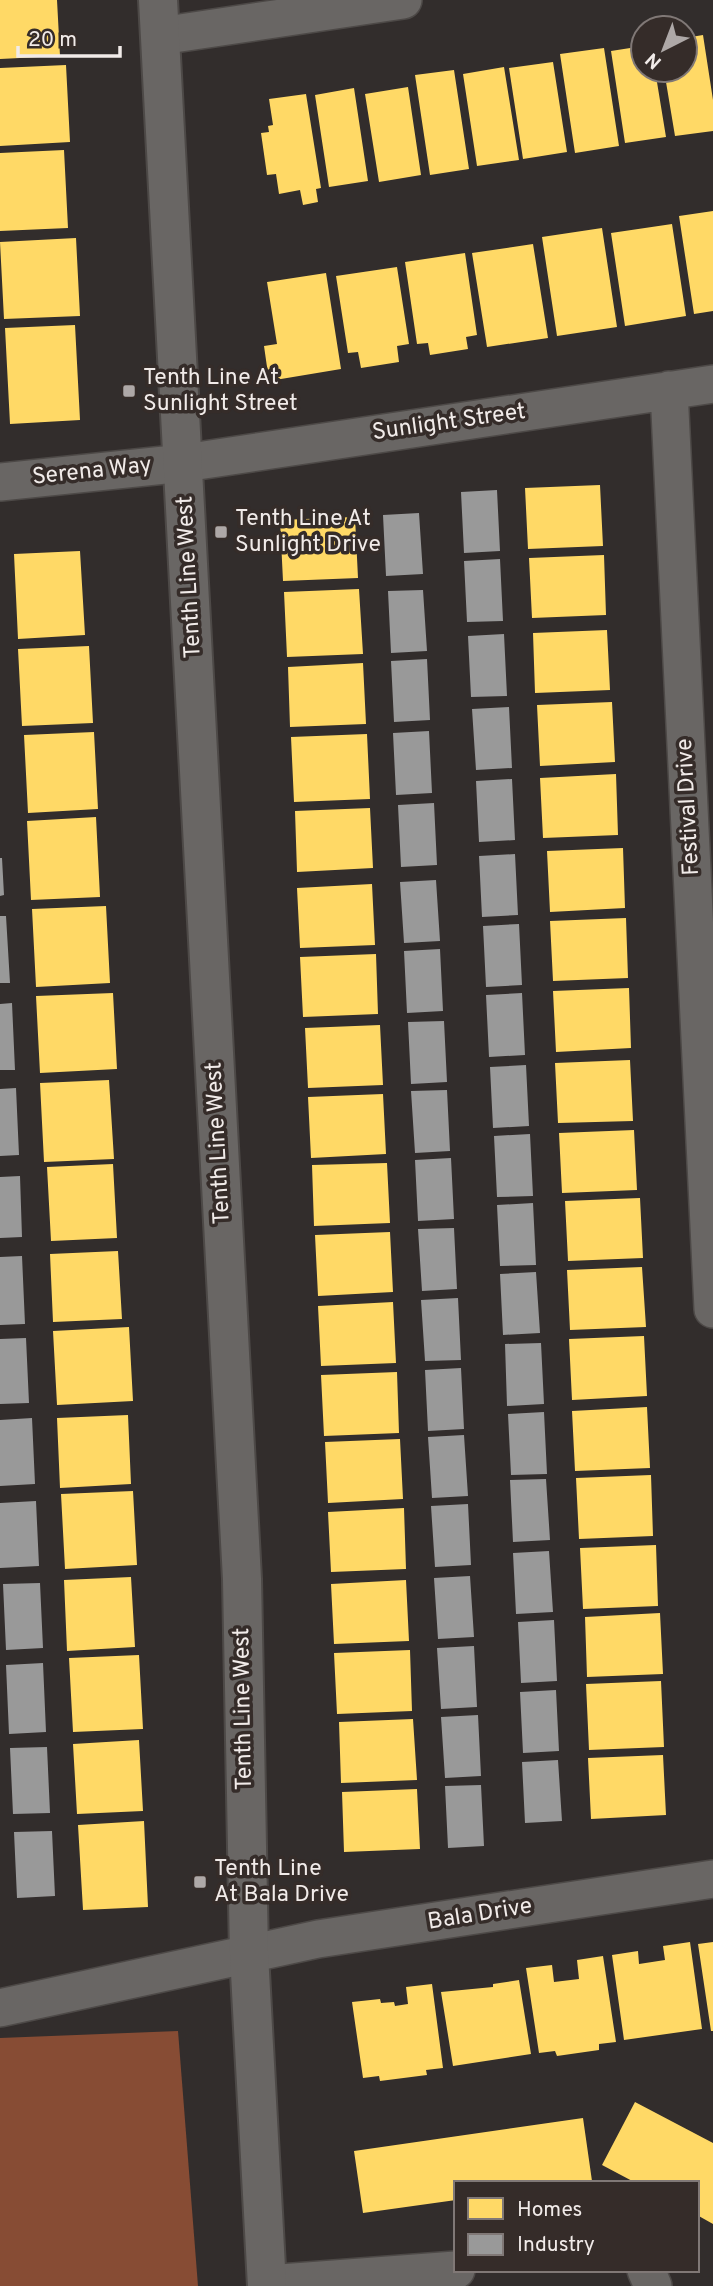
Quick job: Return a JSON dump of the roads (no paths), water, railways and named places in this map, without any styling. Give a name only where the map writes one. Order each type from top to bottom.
[{"type":"street","points":[[159,18],[403,0]]},
{"type":"street","name":"Tenth Line West","points":[[159,18],[242,1579],[249,1954],[267,2285]]},
{"type":"street","name":"Sunlight Street","points":[[184,463],[713,384]]},
{"type":"street","name":"Festival Drive","points":[[669,390],[713,1309]]},
{"type":"street","name":"Serena Way","points":[[0,482],[184,463]]},
{"type":"street","name":"Bala Drive","points":[[0,2008],[318,1939],[713,1879]]},
{"type":"street","points":[[267,2285],[454,2270]]},
{"type":"place","name":"Tenth Line At Sunlight Street","points":[[129,391]]},
{"type":"place","name":"Tenth Line At Sunlight Drive","points":[[221,532]]},
{"type":"place","name":"Tenth Line At Bala Drive","points":[[200,1882]]}]
